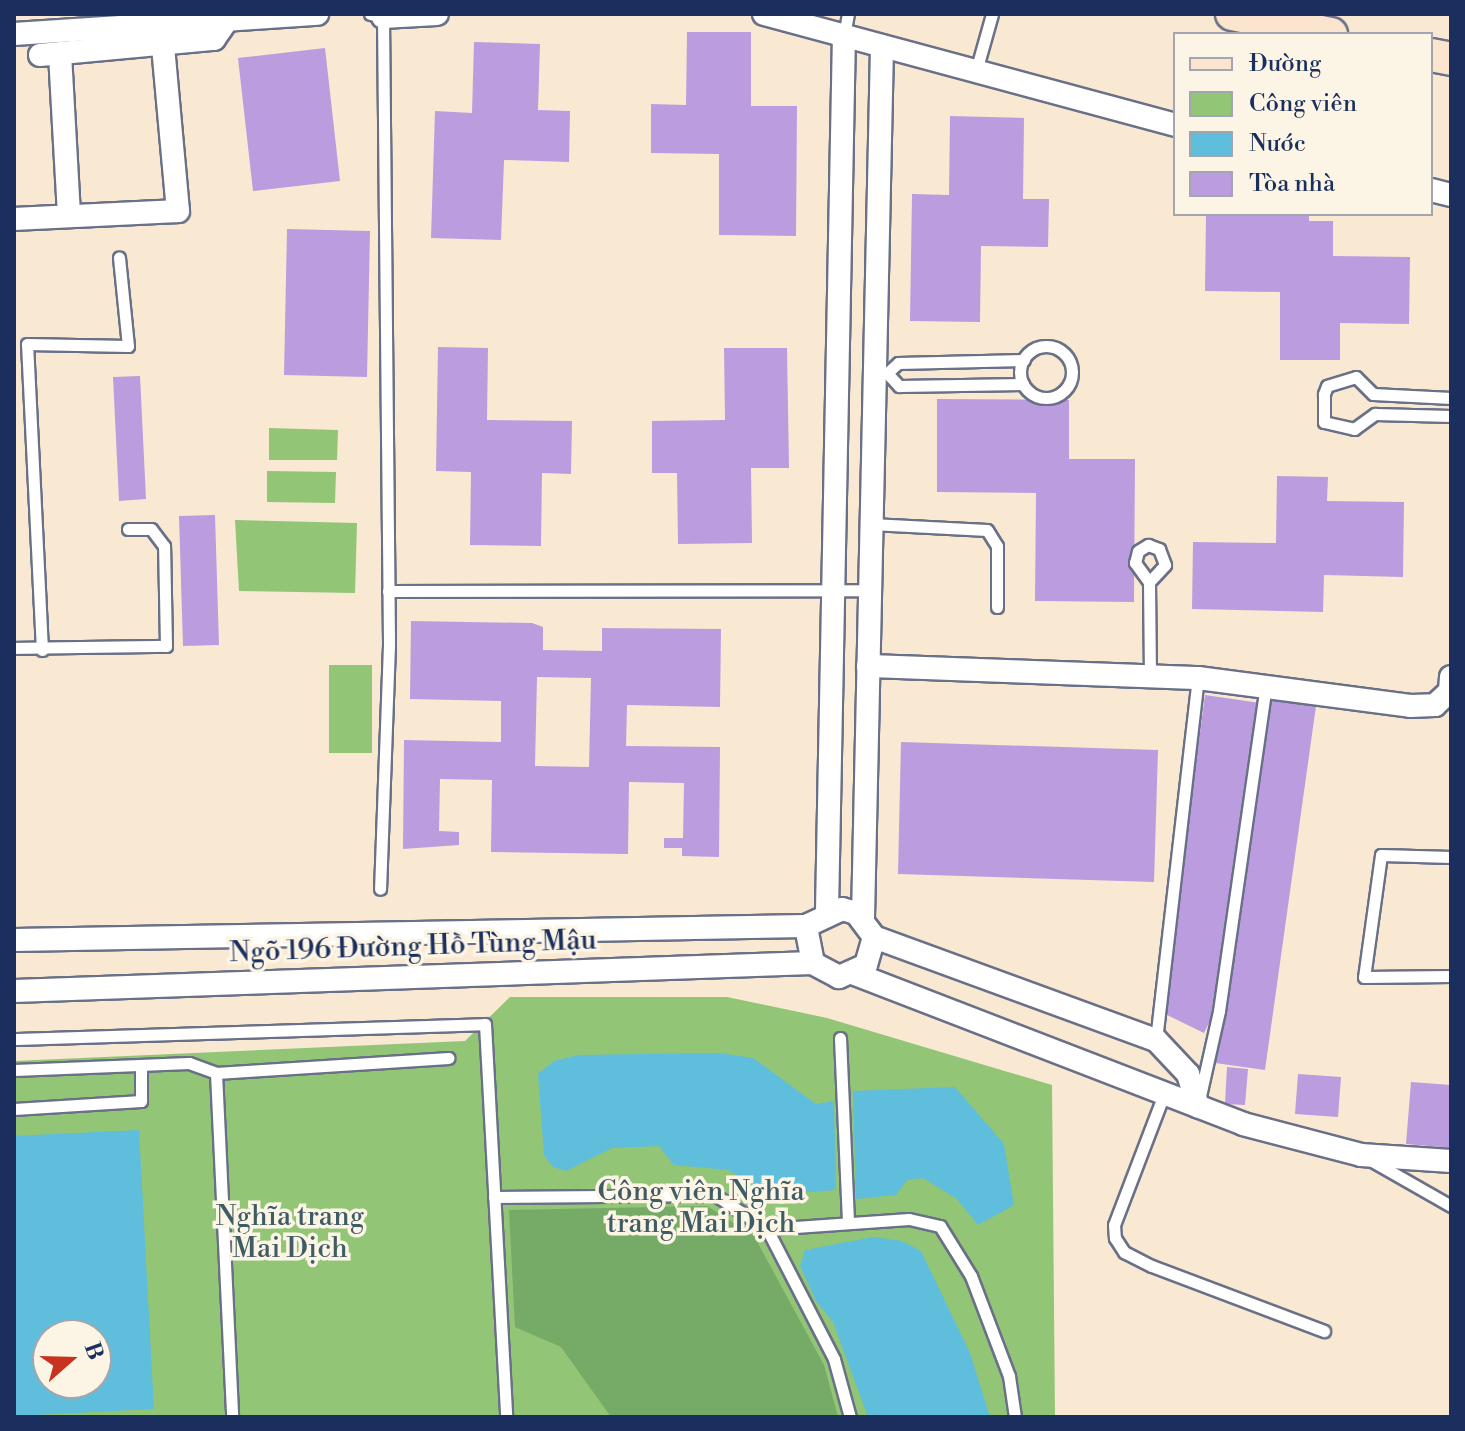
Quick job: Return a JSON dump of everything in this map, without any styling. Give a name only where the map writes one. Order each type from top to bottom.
[{"type":"street","points":[[14,34],[46,47],[153,29],[214,39],[226,22],[317,14]]},
{"type":"street","points":[[377,15],[437,14]]},
{"type":"street","points":[[764,14],[846,25],[882,46],[1173,124]]},
{"type":"street","points":[[1232,14],[1321,32]]},
{"type":"street","points":[[827,911],[846,25]]},
{"type":"street","points":[[14,219],[178,211],[153,29]]},
{"type":"street","points":[[855,974],[873,952],[868,927],[868,666],[871,524],[880,373],[876,289],[882,46]]},
{"type":"street","points":[[46,47],[69,216]]},
{"type":"street","points":[[839,289],[876,289]]},
{"type":"street","points":[[868,666],[1198,678],[1435,705],[1450,691],[1451,677]]},
{"type":"street","points":[[1198,1106],[1188,1074],[1156,1040],[868,927],[842,909],[827,911],[806,926],[813,963],[839,977],[855,974],[1243,1124],[1361,1155],[1451,1161]]},
{"type":"street","name":"Ngõ 196 Đường Hồ Tùng Mậu","points":[[14,940],[806,926]]},
{"type":"street","name":"Ngõ 196 Đường Hồ Tùng Mậu","points":[[14,991],[813,963]]},
{"type":"lane","points":[[976,71],[992,14]]},
{"type":"lane","points":[[377,15],[388,591],[380,889]]},
{"type":"lane","points":[[42,650],[27,344],[128,346],[119,257]]},
{"type":"lane","points":[[1053,347],[1068,358],[1072,374],[1066,390],[1051,398],[1035,396],[1023,384],[899,386],[880,373],[898,363],[1024,360],[1037,348],[1053,347]]},
{"type":"lane","points":[[1023,384],[1024,360]]},
{"type":"lane","points":[[1451,398],[1373,394],[1356,377],[1327,386],[1324,422],[1354,429],[1375,414],[1451,416]]},
{"type":"lane","points":[[871,524],[987,530],[997,546],[997,607]]},
{"type":"lane","points":[[14,648],[166,646],[164,546],[151,529],[128,529]]},
{"type":"lane","points":[[1149,582],[1150,676]]},
{"type":"lane","points":[[388,591],[870,590]]},
{"type":"lane","points":[[1156,1040],[1198,678]]},
{"type":"lane","points":[[1198,1106],[1219,1011],[1266,686]]},
{"type":"lane","points":[[1451,857],[1381,855],[1364,977],[1451,976]]},
{"type":"lane","points":[[14,1039],[485,1024],[506,1417]]},
{"type":"lane","points":[[840,1038],[848,1223]]},
{"type":"lane","points":[[14,1070],[189,1063],[216,1073],[449,1058]]},
{"type":"lane","points":[[14,1109],[141,1101],[141,1065]]},
{"type":"lane","points":[[216,1073],[232,1417]]},
{"type":"lane","points":[[1164,1094],[1114,1225],[1115,1238],[1124,1252],[1152,1266],[1324,1331]]},
{"type":"lane","points":[[1361,1155],[1451,1206]]},
{"type":"lane","points":[[494,1197],[715,1195],[767,1229],[834,1359],[850,1417]]},
{"type":"lane","points":[[767,1229],[909,1219],[940,1226],[971,1276],[1009,1376],[1015,1417]]},
{"type":"green space","points":[[269,428],[338,430],[337,460],[269,460]]},
{"type":"green space","points":[[267,471],[336,472],[335,503],[267,502]]},
{"type":"green space","points":[[235,520],[357,523],[355,593],[239,591]]},
{"type":"green space","points":[[329,665],[372,665],[372,753],[329,753]]},
{"type":"green space","points":[[510,997],[727,997],[827,1018],[1052,1085],[1055,1417],[14,1417],[14,1061],[465,1041]]},
{"type":"green space","name":"Công viên Nghĩa trang Mai Dịch","points":[[707,1206],[754,1236],[824,1365],[838,1417],[611,1417],[561,1347],[515,1327],[509,1210]]},
{"type":"water","points":[[719,1053],[753,1058],[816,1104],[834,1101],[836,1190],[781,1194],[760,1189],[728,1170],[674,1165],[659,1146],[612,1148],[566,1171],[553,1167],[544,1155],[538,1074],[554,1061],[579,1055]]},
{"type":"water","points":[[955,1087],[1004,1144],[1014,1205],[978,1225],[957,1199],[923,1178],[907,1180],[896,1195],[856,1199],[853,1091]]},
{"type":"water","points":[[139,1130],[154,1409],[14,1416],[14,1136]]},
{"type":"water","points":[[873,1237],[902,1241],[921,1251],[970,1353],[990,1417],[868,1417],[833,1322],[816,1301],[800,1266],[805,1250]]},
{"type":"building","points":[[687,32],[751,32],[751,106],[797,106],[796,236],[719,235],[719,154],[651,153],[651,104],[686,105]]},
{"type":"building","points":[[474,42],[540,44],[538,110],[570,111],[569,162],[504,160],[501,240],[431,238],[435,111],[472,113]]},
{"type":"building","points":[[325,48],[340,181],[253,191],[238,58]]},
{"type":"building","points":[[950,116],[1024,118],[1023,199],[1049,199],[1048,247],[981,246],[980,322],[910,321],[912,194],[949,195]]},
{"type":"building","points":[[1206,216],[1309,216],[1309,221],[1333,221],[1333,256],[1410,257],[1409,324],[1340,323],[1340,360],[1280,360],[1280,292],[1205,291]]},
{"type":"building","points":[[287,229],[370,231],[367,377],[284,375]]},
{"type":"building","points":[[438,347],[488,348],[487,420],[572,421],[571,474],[542,473],[541,546],[470,545],[471,472],[436,471]]},
{"type":"building","points":[[724,348],[787,348],[789,468],[751,468],[752,543],[678,544],[677,473],[652,473],[652,421],[725,420]]},
{"type":"building","points":[[140,376],[146,499],[119,501],[113,377]]},
{"type":"building","points":[[937,399],[1069,400],[1069,459],[1135,459],[1134,602],[1035,601],[1036,493],[937,492]]},
{"type":"building","points":[[1277,476],[1328,477],[1327,501],[1404,502],[1403,577],[1324,575],[1323,612],[1192,609],[1193,542],[1276,543]]},
{"type":"building","points":[[215,515],[219,645],[183,646],[179,516]]},
{"type":"building","points":[[411,621],[532,623],[543,627],[543,650],[602,651],[602,628],[721,629],[720,707],[627,705],[626,746],[720,747],[719,857],[682,856],[682,848],[664,848],[664,838],[683,838],[684,783],[629,782],[628,854],[491,852],[492,780],[440,779],[439,831],[459,832],[459,845],[403,849],[404,740],[501,742],[501,701],[410,699]],"holes":[[[537,677],[591,678],[589,767],[535,766]]]},
{"type":"building","points":[[1205,695],[1260,703],[1217,1007],[1204,1033],[1163,1013]]},
{"type":"building","points":[[1266,699],[1316,706],[1265,1070],[1215,1063]]},
{"type":"building","points":[[901,742],[1158,750],[1154,882],[898,874]]},
{"type":"building","points":[[1227,1067],[1248,1069],[1245,1105],[1225,1104]]},
{"type":"building","points":[[1298,1074],[1341,1077],[1338,1117],[1295,1114]]},
{"type":"building","points":[[1411,1082],[1451,1085],[1451,1148],[1406,1144]]},
{"type":"park label","name":"Nghĩa trang Mai Dịch","points":[[290,1233]]}]
